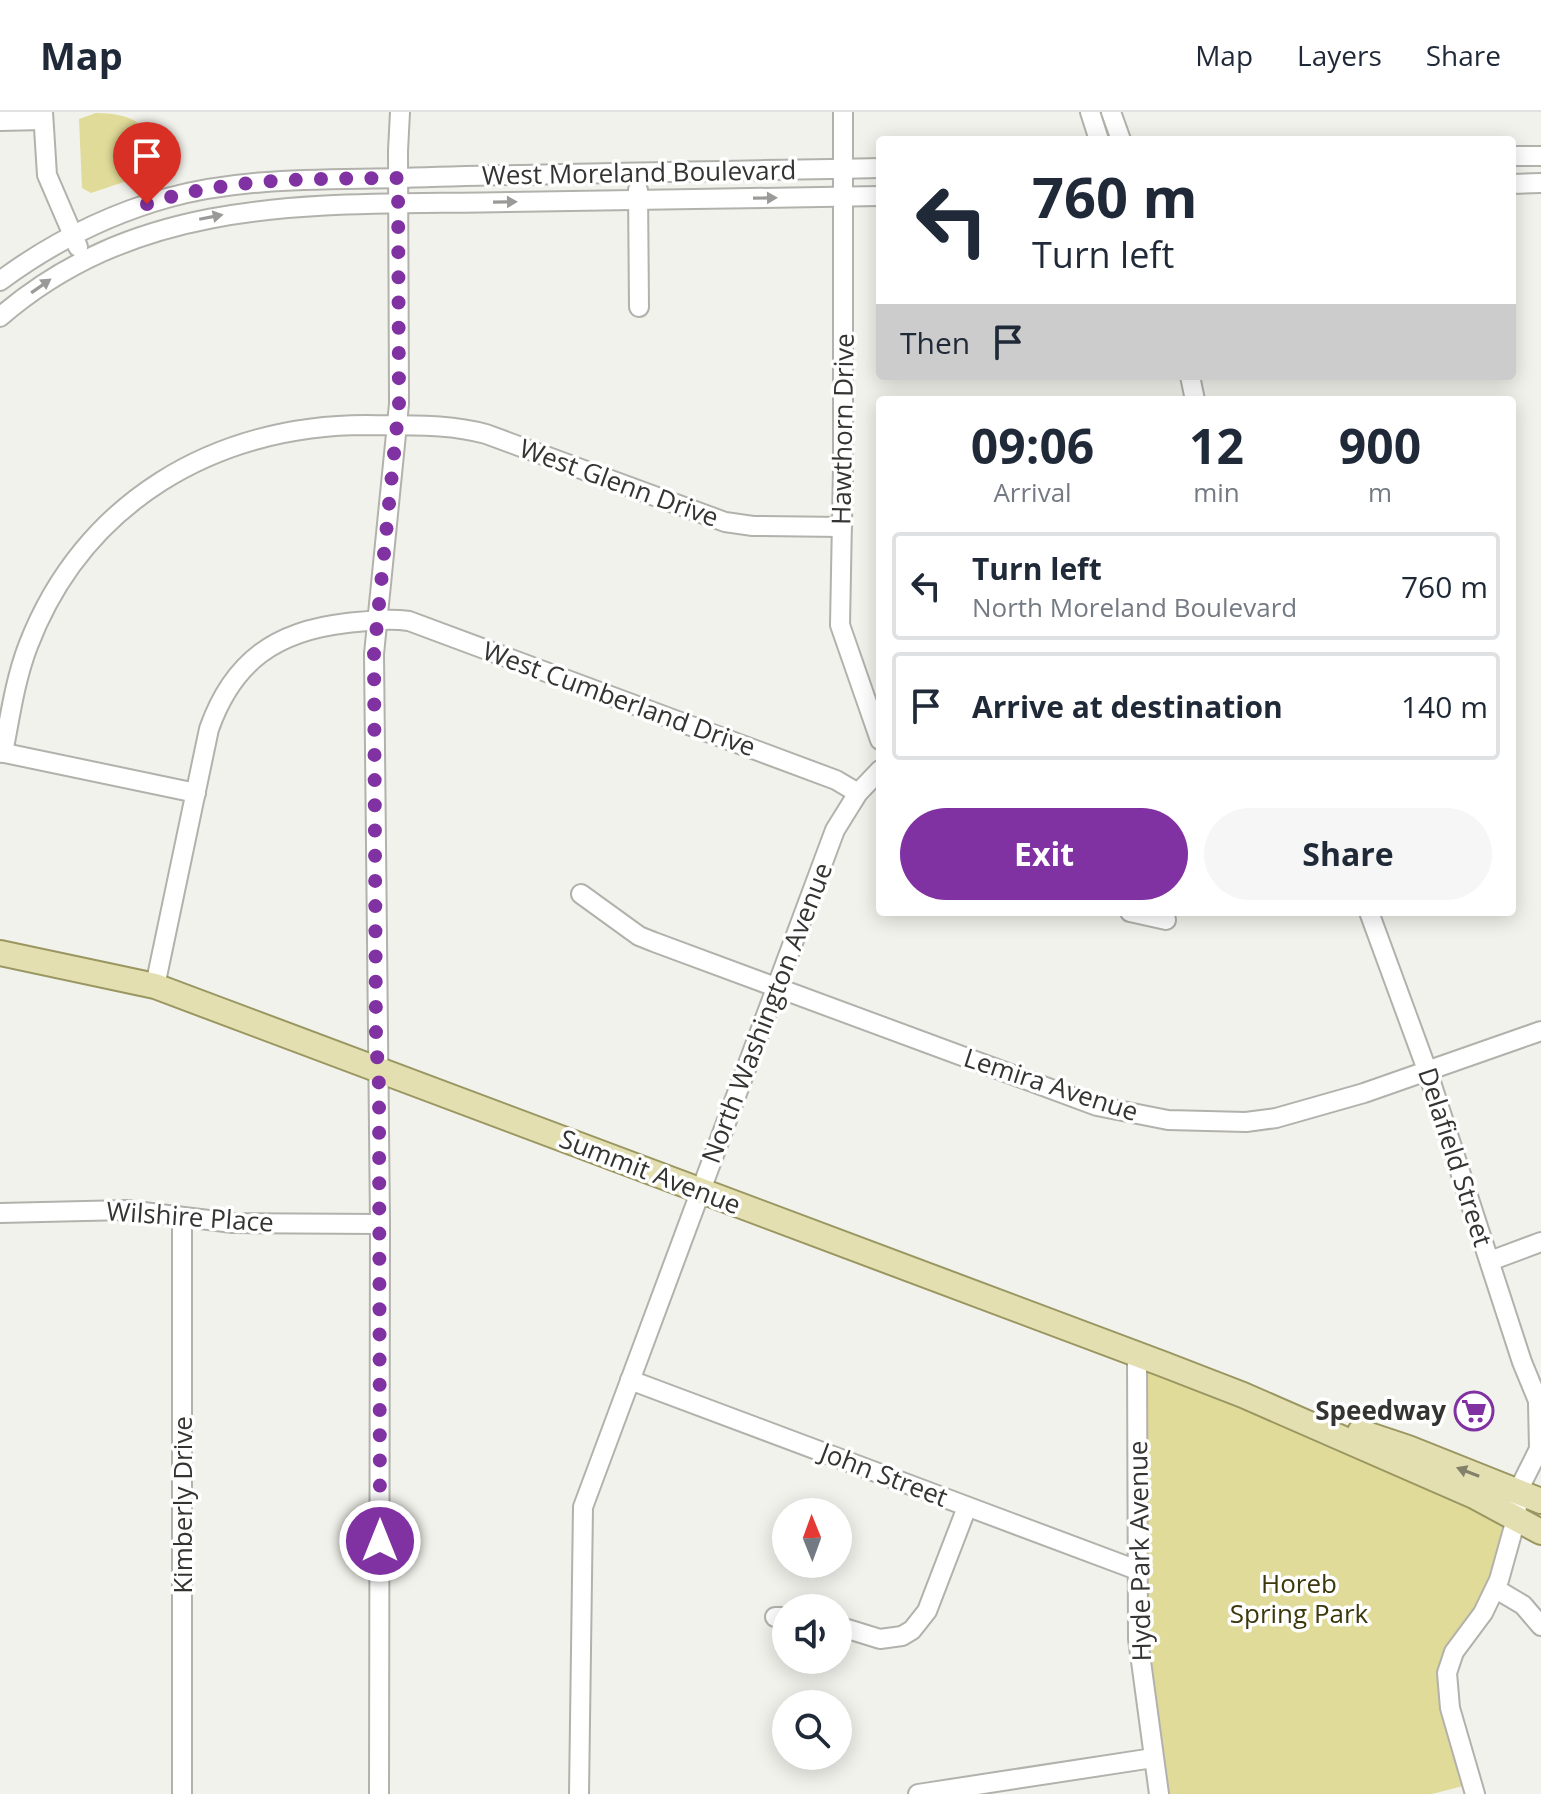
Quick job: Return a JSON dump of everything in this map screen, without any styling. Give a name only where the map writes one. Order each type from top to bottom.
[{"type":"main road","name":"Summit Avenue","points":[[0,953],[155,986],[1243,1395],[1474,1496],[1516,1519]]},
{"type":"main road","name":"Summit Avenue","points":[[1292,1417],[1357,1431],[1535,1498]]},
{"type":"main road","points":[[1516,1519],[1541,1532]]},
{"type":"street","points":[[379,1794],[380,1224],[374,654],[398,425],[400,112]]},
{"type":"street","name":"Hawthorn Drive","points":[[843,112],[841,635],[876,729]]},
{"type":"street","points":[[1090,112],[1098,136]]},
{"type":"street","points":[[1111,112],[1120,136]]},
{"type":"street","points":[[0,121],[43,116],[47,175],[84,260]]},
{"type":"street","points":[[1516,156],[1541,156]]},
{"type":"street","name":"West Moreland Boulevard","points":[[0,281],[48,248],[72,236],[128,211],[205,189],[269,182],[451,176],[876,168]]},
{"type":"street","points":[[638,172],[639,307]]},
{"type":"street","points":[[451,176],[451,204]]},
{"type":"street","points":[[1516,184],[1541,183]]},
{"type":"street","name":"West Moreland Boulevard","points":[[0,317],[84,260],[142,235],[213,216],[278,208],[876,196]]},
{"type":"street","name":"West Glenn Drive","points":[[2,752],[21,666],[45,609],[75,561],[130,504],[176,472],[247,441],[319,426],[440,425],[477,432],[725,522],[753,526],[842,527]]},
{"type":"street","name":"West Cumberland Drive","points":[[155,986],[209,729],[216,710],[224,692],[250,661],[295,633],[376,620],[399,619],[425,626],[836,780],[858,793]]},
{"type":"street","points":[[2,752],[196,793]]},
{"type":"street","name":"North Washington Avenue","points":[[579,1794],[583,1513],[835,830],[858,793],[876,774]]},
{"type":"street","name":"Lemira Avenue","points":[[581,894],[639,936],[1097,1106],[1168,1120],[1232,1122],[1276,1118],[1364,1093],[1541,1031]]},
{"type":"street","points":[[1148,916],[1166,920],[1165,916]]},
{"type":"street","name":"Delafield Street","points":[[1370,916],[1427,1070],[1522,1362],[1540,1406],[1535,1498],[1516,1519]]},
{"type":"street","name":"Wilshire Place","points":[[0,1213],[102,1210],[233,1223],[380,1224]]},
{"type":"street","name":"Kimberly Drive","points":[[182,1217],[182,1794]]},
{"type":"street","points":[[1490,1261],[1541,1242]]},
{"type":"street","name":"Hyde Park Avenue","points":[[1137,1355],[1138,1639],[1159,1794]]},
{"type":"street","name":"John Street","points":[[630,1380],[1137,1570]]},
{"type":"street","points":[[852,1630],[880,1639],[902,1636],[912,1630],[927,1611],[967,1507]]},
{"type":"street","points":[[1475,1794],[1450,1708],[1447,1673],[1454,1652],[1483,1613],[1496,1589],[1516,1519]]},
{"type":"street","points":[[1496,1589],[1523,1605],[1541,1626]]},
{"type":"street","points":[[918,1794],[1153,1758]]},
{"type":"green space","points":[[96,113],[122,116],[142,126],[154,144],[157,171],[91,193],[82,188],[79,119]]},
{"type":"green space","name":"Horeb Spring Park","points":[[1145,1369],[1238,1401],[1506,1520],[1487,1592],[1447,1644],[1438,1683],[1463,1786],[1432,1794],[1168,1794],[1145,1636]]},
{"type":"place","name":"Speedway","points":[[1474,1411]]},
{"type":"route","points":[[147,204],[231,185],[398,178],[398,425],[374,654],[380,1541]]}]
